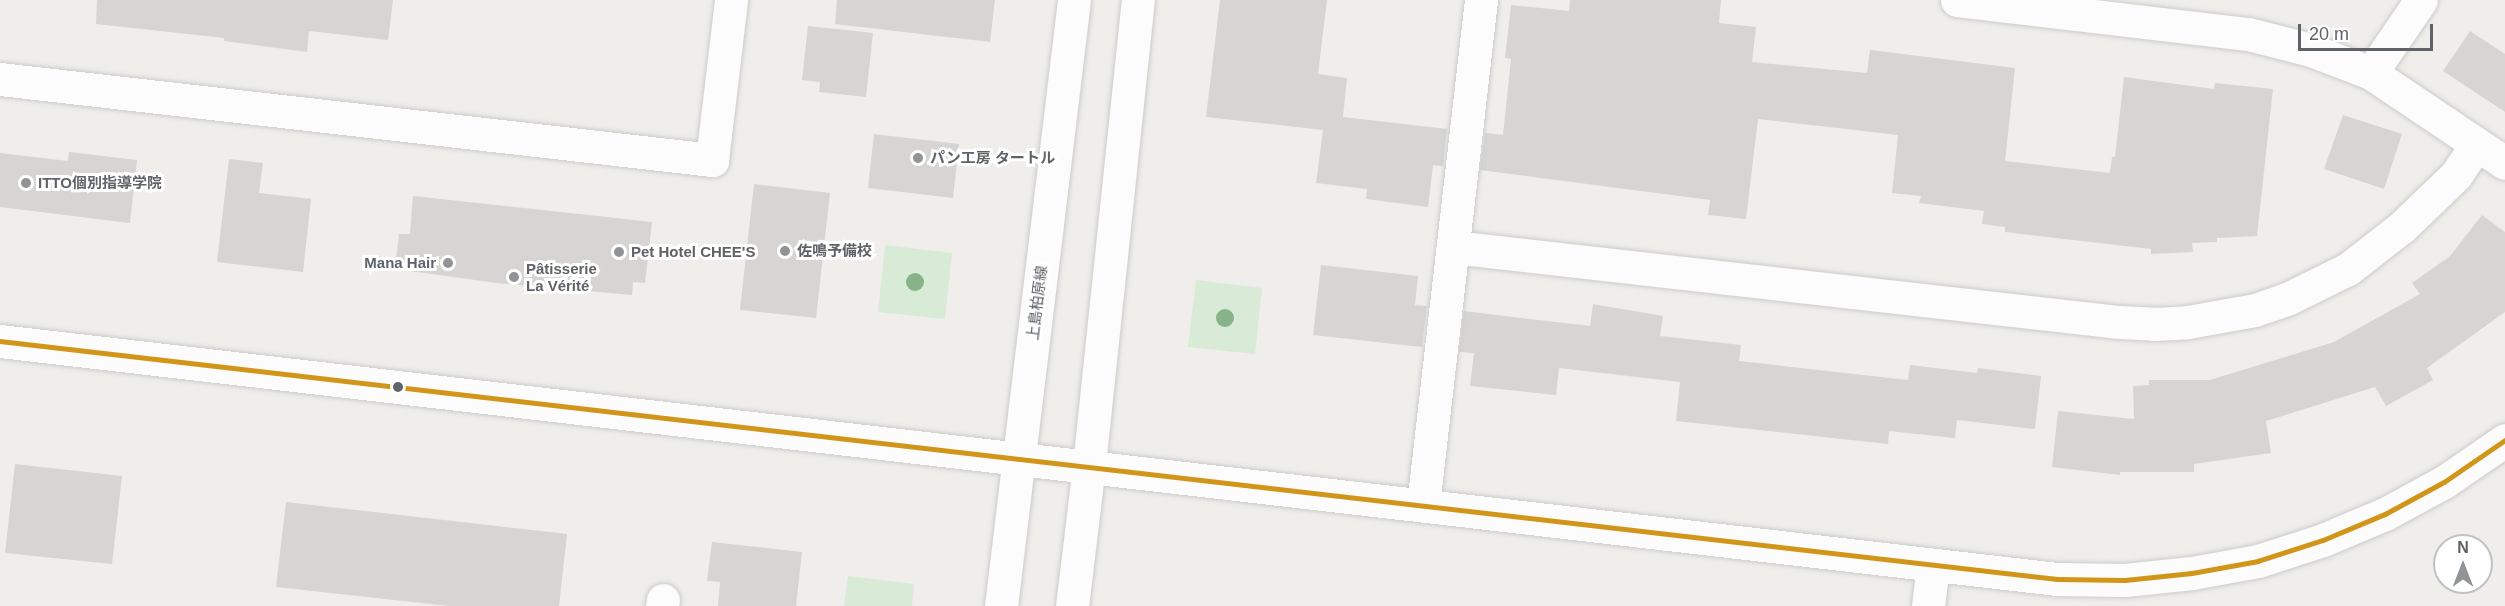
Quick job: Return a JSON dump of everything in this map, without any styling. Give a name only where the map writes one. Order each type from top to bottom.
[{"type":"street","points":[[0,79],[712,160],[731,0]]},
{"type":"street","name":"上島柏原線","points":[[1001,606],[1017,457],[1074,0]]},
{"type":"street","points":[[1072,606],[1138,0]]},
{"type":"street","points":[[1423,505],[1481,0]]},
{"type":"street","points":[[1957,0],[2248,34],[2311,50],[2372,73],[2505,163]]},
{"type":"street","points":[[2372,73],[2421,0]]},
{"type":"street","points":[[1453,247],[2120,322],[2154,324],[2188,322],[2255,310],[2287,299],[2348,268],[2402,227],[2456,175],[2477,144]]},
{"type":"street","points":[[0,341],[1089,465],[2057,579],[2125,580],[2192,573],[2258,561],[2323,540],[2385,514],[2444,482],[2505,440]]},
{"type":"street","points":[[1928,606],[1933,565]]},
{"type":"green space","points":[[885,245],[952,253],[945,319],[878,312]]},
{"type":"green space","points":[[1196,280],[1262,288],[1255,354],[1188,347]]},
{"type":"green space","points":[[848,576],[914,584],[912,606],[844,606]]},
{"type":"building","points":[[97,0],[393,0],[388,40],[309,31],[307,52],[224,41],[224,38],[96,24]]},
{"type":"building","points":[[837,0],[995,0],[990,42],[835,24]]},
{"type":"building","points":[[1220,0],[1327,0],[1318,74],[1347,78],[1343,117],[1447,129],[1443,166],[1433,165],[1428,207],[1366,199],[1367,189],[1316,183],[1323,130],[1206,117]]},
{"type":"building","points":[[1570,0],[1721,0],[1719,23],[1756,27],[1752,62],[1867,73],[1870,50],[2015,68],[2005,161],[2110,173],[2112,157],[2115,157],[2124,77],[2214,89],[2215,83],[2273,89],[2257,236],[2217,238],[2217,242],[2192,243],[2193,252],[2151,254],[2151,249],[2005,232],[2005,227],[1982,224],[1984,211],[1919,203],[1921,196],[1892,193],[1898,135],[1758,119],[1746,219],[1708,215],[1710,200],[1480,170],[1485,133],[1503,135],[1511,59],[1505,58],[1511,5],[1569,11]]},
{"type":"building","points":[[808,26],[873,33],[866,97],[819,92],[820,82],[802,80]]},
{"type":"building","points":[[2470,31],[2505,54],[2505,112],[2443,71]]},
{"type":"building","points":[[2343,115],[2402,134],[2384,189],[2324,169]]},
{"type":"building","name":"パン工房 タートル","points":[[874,134],[959,144],[953,198],[868,188]]},
{"type":"building","points":[[69,152],[137,160],[130,223],[0,207],[0,153],[68,161]]},
{"type":"building","points":[[229,159],[263,163],[259,193],[311,199],[303,272],[217,262]]},
{"type":"building","name":"佐鳴予備校","points":[[754,184],[830,193],[816,318],[740,310]]},
{"type":"building","points":[[413,196],[652,222],[645,283],[633,282],[632,295],[497,283],[395,269],[399,234],[410,234]]},
{"type":"building","points":[[2482,215],[2505,232],[2505,312],[2427,368],[2433,380],[2386,406],[2375,387],[2266,421],[2271,453],[2194,464],[2194,472],[2120,472],[2120,475],[2052,467],[2058,411],[2134,419],[2133,386],[2149,385],[2149,380],[2210,380],[2334,342],[2420,294],[2412,283],[2450,256]]},
{"type":"building","points":[[1321,265],[1418,276],[1415,305],[1427,306],[1422,347],[1313,335]]},
{"type":"building","points":[[1593,304],[1663,316],[1660,336],[1741,345],[1739,361],[1908,380],[1910,365],[1977,373],[1978,368],[2041,376],[2035,429],[1957,420],[1955,438],[1889,431],[1888,444],[1676,421],[1680,382],[1559,368],[1556,395],[1470,386],[1474,353],[1459,352],[1464,311],[1590,326]]},
{"type":"building","points":[[15,464],[122,476],[112,564],[5,553]]},
{"type":"building","points":[[286,502],[567,534],[559,606],[449,606],[276,587]]},
{"type":"building","points":[[712,542],[802,552],[796,606],[718,606],[720,582],[707,581]]},
{"type":"transit line","points":[[0,341],[2057,579],[2125,580],[2192,573],[2258,561],[2323,540],[2385,514],[2444,482],[2505,440]]},
{"type":"place","name":"パン工房 タートル","points":[[918,158]]},
{"type":"place","name":"ITTO個別指導学院","points":[[26,183]]},
{"type":"place","name":"佐鳴予備校","points":[[785,251]]},
{"type":"place","name":"Pet Hotel CHEE'S","points":[[619,252]]},
{"type":"place","name":"Mana Hair","points":[[448,263]]},
{"type":"place","name":"Pâtisserie La Vérité","points":[[514,277]]}]
